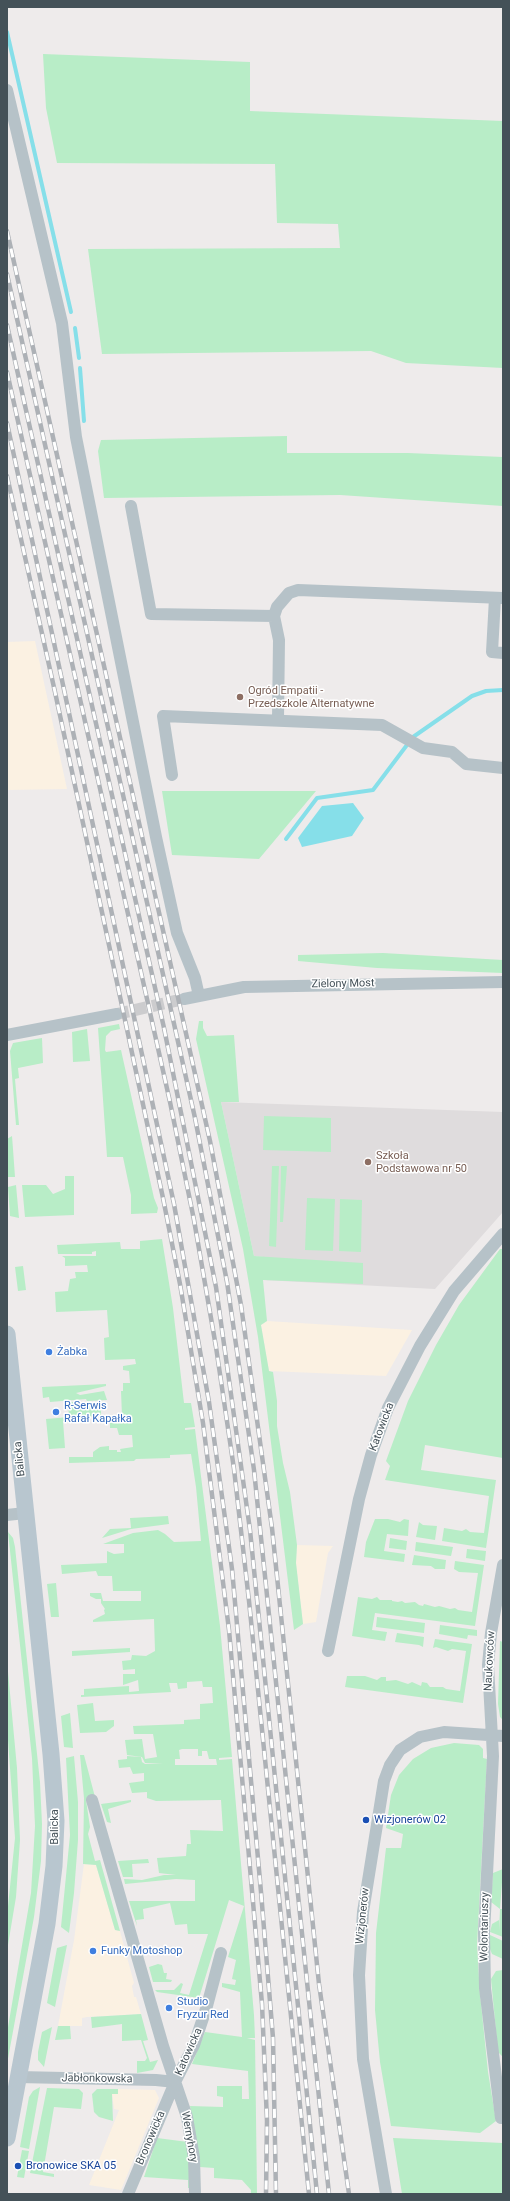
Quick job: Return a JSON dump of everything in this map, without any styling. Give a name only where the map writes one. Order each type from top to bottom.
[{"type":"street","points":[[7,90],[62,323],[76,437],[156,838],[177,933],[195,978],[199,996]]},
{"type":"street","points":[[131,506],[151,614],[274,616]]},
{"type":"street","points":[[278,719],[279,640],[274,616],[283,599],[298,590],[499,598],[492,652],[503,653]]},
{"type":"street","points":[[172,775],[163,716],[278,719],[382,725],[423,748],[452,752],[466,764],[503,768]]},
{"type":"street","name":"Zielony Most","points":[[184,999],[244,987],[503,982]]},
{"type":"street","points":[[7,1035],[117,1014]]},
{"type":"street","name":"Katowicka","points":[[328,1651],[359,1499],[371,1455],[388,1408],[420,1346],[450,1297],[481,1258],[503,1234]]},
{"type":"street","name":"Balicka","points":[[7,1334],[51,1762],[56,1832],[47,1924],[7,2138]]},
{"type":"street","points":[[7,1515],[25,1513]]},
{"type":"street","name":"Naukowców","points":[[498,1735],[488,1665],[491,1633],[503,1565]]},
{"type":"street","name":"Wizjonerów","points":[[386,2194],[364,2059],[359,1975],[364,1901],[384,1781],[390,1765],[400,1750],[420,1737],[444,1732],[498,1735]]},
{"type":"street","name":"Wolontariuszy","points":[[498,1735],[484,1964],[493,2064],[501,2118]]},
{"type":"street","points":[[92,1800],[163,2046],[175,2082]]},
{"type":"street","name":"Katowicka","points":[[175,2082],[194,2044],[207,2006],[222,1953]]},
{"type":"street","name":"Jabłonkowska","points":[[18,2077],[156,2080],[175,2082]]},
{"type":"street","name":"Bronowicka","points":[[128,2194],[175,2082]]},
{"type":"street","name":"Wernyhory","points":[[175,2082],[190,2128],[195,2174],[195,2194]]},
{"type":"shaded area","points":[[35,641],[67,789],[7,790],[7,642]]},
{"type":"shaded area","name":"Szkoła Podstawowa nr 50","points":[[221,1102],[503,1112],[503,1212],[435,1289],[263,1280],[263,1257],[254,1256]]},
{"type":"shaded area","points":[[267,1321],[412,1330],[386,1376],[269,1371],[261,1325]]},
{"type":"shaded area","points":[[297,1545],[333,1546],[328,1553],[316,1622],[303,1624],[296,1563]]},
{"type":"shaded area","points":[[84,1864],[96,1865],[115,1930],[120,1931],[134,1983],[132,1986],[134,1997],[136,1997],[141,2014],[87,2017],[82,2018],[82,2026],[58,2026],[74,1940]]},
{"type":"shaded area","points":[[118,2089],[155,2090],[159,2098],[121,2190],[89,2185],[119,2110],[114,2109],[112,2094],[118,2093]]},
{"type":"green space","points":[[43,54],[250,62],[250,111],[503,121],[503,368],[406,363],[371,351],[102,354],[88,249],[340,248],[338,224],[277,223],[275,164],[57,163],[46,108]]},
{"type":"green space","points":[[287,436],[287,453],[408,453],[503,457],[503,506],[340,495],[104,498],[98,451],[101,440]]},
{"type":"green space","points":[[162,791],[316,791],[259,859],[172,855]]},
{"type":"green space","points":[[383,953],[503,960],[503,973],[377,968],[298,961],[298,955]]},
{"type":"green space","points":[[199,1021],[203,1021],[203,1028],[207,1036],[234,1035],[239,1102],[221,1102],[254,1256],[363,1263],[363,1284],[263,1280],[267,1321],[261,1325],[269,1371],[273,1372],[277,1401],[277,1426],[283,1463],[290,1492],[297,1545],[296,1563],[303,1624],[294,1630],[258,1337],[243,1249],[196,1039]]},
{"type":"green space","points":[[119,1024],[120,1029],[111,1031],[106,1036],[105,1050],[106,1052],[121,1050],[154,1198],[158,1208],[157,1213],[131,1214],[131,1195],[123,1157],[107,1157],[98,1028]]},
{"type":"green space","points":[[87,1029],[90,1061],[73,1062],[72,1032]]},
{"type":"green space","points":[[42,1038],[43,1063],[18,1068],[19,1078],[15,1079],[19,1125],[16,1125],[10,1051],[13,1043]]},
{"type":"green space","points":[[264,1116],[331,1118],[331,1152],[263,1150]]},
{"type":"green space","points":[[12,1136],[15,1177],[7,1177],[7,1139]]},
{"type":"green space","points":[[272,1166],[279,1166],[276,1247],[269,1246]]},
{"type":"green space","points":[[281,1166],[287,1166],[283,1222],[280,1222]]},
{"type":"green space","points":[[65,1176],[74,1176],[74,1215],[25,1217],[22,1185],[46,1185],[53,1194],[65,1189]]},
{"type":"green space","points":[[16,1185],[19,1218],[10,1216],[8,1187]]},
{"type":"green space","points":[[307,1198],[335,1199],[333,1251],[305,1250]]},
{"type":"green space","points":[[340,1199],[362,1200],[361,1252],[339,1251]]},
{"type":"green space","points":[[162,1239],[173,1308],[184,1403],[191,1403],[195,1427],[185,1428],[185,1430],[195,1429],[220,1626],[232,1757],[219,1758],[219,1760],[232,1759],[254,2015],[255,2038],[247,2038],[255,2040],[257,2194],[251,2194],[251,2190],[242,2180],[214,2178],[214,2168],[200,2167],[190,2106],[223,2107],[223,2097],[217,2096],[217,2086],[242,2086],[242,2099],[249,2099],[248,2071],[192,2064],[205,2032],[242,2037],[240,1992],[222,1987],[222,1983],[235,1985],[236,1980],[232,1979],[236,1960],[228,1957],[244,1906],[229,1900],[199,1998],[157,1992],[155,1990],[174,1990],[181,1983],[183,1984],[180,1993],[189,1995],[208,1934],[188,1934],[187,1924],[175,1925],[170,1903],[143,1909],[144,1919],[136,1920],[137,1926],[129,1901],[195,1901],[195,1880],[176,1879],[125,1884],[124,1879],[142,1880],[164,1875],[176,1875],[159,1873],[157,1858],[186,1856],[187,1844],[191,1844],[190,1830],[223,1831],[221,1800],[156,1801],[147,1798],[147,1792],[132,1793],[129,1783],[144,1781],[144,1773],[133,1774],[130,1767],[119,1768],[118,1760],[127,1759],[127,1756],[141,1757],[142,1762],[145,1764],[163,1764],[145,1763],[142,1757],[127,1755],[125,1740],[142,1739],[145,1759],[157,1757],[153,1734],[134,1734],[133,1726],[184,1724],[184,1720],[200,1719],[200,1704],[213,1703],[212,1687],[203,1687],[202,1681],[187,1682],[187,1688],[178,1689],[177,1683],[169,1683],[171,1692],[81,1697],[81,1695],[84,1695],[84,1689],[129,1686],[129,1692],[139,1691],[138,1680],[123,1685],[123,1674],[135,1674],[135,1669],[123,1670],[122,1661],[131,1660],[132,1655],[146,1656],[155,1651],[154,1619],[93,1622],[93,1620],[105,1614],[105,1609],[101,1603],[101,1599],[96,1599],[90,1596],[90,1593],[101,1593],[103,1601],[141,1601],[141,1591],[113,1591],[112,1576],[98,1576],[96,1571],[62,1574],[61,1565],[107,1563],[107,1551],[114,1554],[124,1553],[124,1544],[103,1544],[133,1533],[158,1530],[174,1542],[201,1541],[191,1454],[170,1455],[170,1458],[136,1459],[134,1461],[69,1463],[69,1457],[93,1457],[93,1452],[100,1447],[109,1446],[109,1450],[117,1450],[117,1452],[121,1452],[120,1449],[133,1447],[132,1435],[119,1435],[117,1428],[110,1428],[110,1420],[118,1421],[118,1418],[110,1416],[122,1416],[121,1391],[123,1391],[123,1383],[130,1383],[129,1371],[123,1370],[123,1366],[136,1364],[135,1359],[105,1360],[104,1338],[109,1337],[107,1310],[56,1312],[55,1292],[68,1291],[70,1279],[76,1278],[75,1272],[88,1272],[87,1265],[65,1266],[65,1258],[62,1256],[96,1256],[96,1251],[92,1252],[92,1254],[58,1254],[57,1245],[120,1242],[121,1249],[140,1249],[140,1241]],"holes":[[[198,1749],[198,1756],[202,1756],[202,1751],[207,1751],[209,1759],[216,1759],[217,1765],[175,1765],[175,1759],[180,1759],[179,1750]]]},
{"type":"green space","points":[[500,1249],[503,1249],[503,1458],[425,1445],[421,1470],[496,1480],[486,1548],[442,1541],[444,1528],[462,1531],[466,1529],[470,1532],[484,1533],[489,1496],[385,1480],[390,1466],[386,1461],[408,1401],[436,1345],[459,1305]]},
{"type":"green space","points":[[23,1266],[26,1290],[18,1291],[15,1267]]},
{"type":"green space","points":[[106,1384],[106,1386],[76,1393],[80,1395],[104,1391],[107,1400],[87,1401],[86,1399],[50,1402],[49,1397],[43,1398],[42,1387]]},
{"type":"green space","points":[[68,1402],[80,1402],[81,1404],[105,1402],[106,1406],[101,1407],[101,1416],[83,1417],[83,1419],[63,1421],[65,1448],[49,1449],[46,1419],[69,1417]]},
{"type":"green space","points":[[168,1516],[169,1524],[131,1529],[102,1538],[110,1529],[131,1528],[130,1518]]},
{"type":"green space","points":[[375,1519],[388,1519],[400,1522],[404,1519],[409,1520],[408,1536],[387,1534],[384,1551],[405,1554],[404,1562],[364,1557],[366,1542]]},
{"type":"green space","points":[[419,1522],[423,1525],[437,1526],[435,1540],[416,1537]]},
{"type":"green space","points":[[8,1532],[13,1538],[15,1547],[40,1782],[42,1824],[41,1861],[34,1917],[7,2064],[7,2033],[31,1893],[35,1826],[32,1758]]},
{"type":"green space","points":[[390,1538],[407,1541],[406,1550],[389,1548]]},
{"type":"green space","points":[[416,1542],[453,1547],[451,1556],[415,1551]]},
{"type":"green space","points":[[467,1549],[486,1551],[485,1561],[466,1558]]},
{"type":"green space","points":[[414,1555],[446,1560],[445,1569],[435,1569],[431,1566],[412,1565]]},
{"type":"green space","points":[[455,1561],[484,1565],[475,1626],[375,1613],[372,1630],[387,1632],[385,1641],[352,1636],[358,1597],[372,1599],[377,1597],[380,1600],[402,1601],[405,1603],[415,1602],[423,1606],[424,1604],[472,1612],[478,1573],[459,1572],[454,1569]]},
{"type":"green space","points":[[56,1583],[59,1617],[51,1617],[47,1584]]},
{"type":"green space","points":[[377,1617],[425,1623],[424,1633],[376,1627]]},
{"type":"green space","points":[[440,1625],[477,1630],[477,1636],[468,1635],[467,1639],[439,1634]]},
{"type":"green space","points":[[397,1633],[424,1637],[423,1647],[419,1645],[395,1642]]},
{"type":"green space","points":[[435,1639],[472,1644],[463,1703],[345,1687],[347,1676],[365,1676],[377,1680],[381,1677],[386,1677],[386,1681],[396,1680],[408,1684],[412,1682],[421,1686],[422,1682],[427,1683],[430,1687],[443,1687],[446,1689],[460,1691],[466,1651],[452,1649],[448,1651],[436,1647],[433,1648]]},
{"type":"green space","points":[[500,1641],[503,1642],[503,1720],[500,1717],[498,1704]]},
{"type":"green space","points":[[130,1648],[130,1652],[72,1656],[72,1651]]},
{"type":"green space","points":[[7,1661],[17,1768],[20,1840],[16,1897],[7,1951],[7,1916],[15,1838],[7,1726]]},
{"type":"green space","points":[[93,1703],[95,1721],[114,1720],[114,1726],[106,1732],[80,1733],[77,1705]]},
{"type":"green space","points":[[70,1713],[73,1748],[64,1747],[61,1716]]},
{"type":"green space","points":[[454,1743],[479,1745],[483,1749],[483,1758],[487,1759],[477,1945],[480,1994],[488,2072],[496,2121],[480,2133],[391,2126],[380,2062],[375,2010],[376,1933],[386,1848],[401,1848],[403,1834],[386,1828],[391,1795],[399,1775],[413,1759],[431,1748]]},
{"type":"green space","points":[[80,1755],[84,1755],[95,1797],[86,1800],[90,1827],[88,1834],[95,1861],[100,1860],[120,1931],[115,1930],[96,1865],[83,1864],[84,1798]]},
{"type":"green space","points":[[74,1756],[78,1802],[78,1840],[69,1933],[61,1927],[70,1835],[66,1758]]},
{"type":"green space","points":[[131,1800],[131,1802],[108,1809],[111,1823],[107,1822],[101,1804]]},
{"type":"green space","points":[[148,1859],[149,1863],[132,1864],[133,1877],[123,1877],[118,1861]]},
{"type":"green space","points":[[503,1869],[500,1909],[491,1902],[493,1873]]},
{"type":"green space","points":[[500,1909],[503,1909],[503,1937],[490,1932],[492,1924],[499,1920],[499,1931]]},
{"type":"green space","points":[[490,1935],[503,1941],[503,1959],[492,1954],[490,1949]]},
{"type":"green space","points":[[67,1945],[55,2007],[47,2003],[57,1948]]},
{"type":"green space","points":[[158,1964],[162,1965],[164,1973],[167,1973],[166,1979],[172,1980],[171,1982],[153,1982],[149,1967]]},
{"type":"green space","points":[[503,1970],[503,2057],[498,2052],[491,1979],[496,1971]]},
{"type":"green space","points":[[141,2014],[148,2040],[143,2041],[150,2062],[158,2060],[153,2070],[137,2073],[137,2061],[145,2061],[147,2058],[141,2040],[122,2041],[122,2024],[92,2028],[91,2017]]},
{"type":"green space","points":[[58,2026],[70,2026],[71,2039],[55,2040]]},
{"type":"green space","points":[[52,2027],[44,2067],[38,2060],[42,2032]]},
{"type":"green space","points":[[40,2087],[29,2149],[20,2147],[29,2097],[33,2091]]},
{"type":"green space","points":[[47,2088],[79,2089],[83,2093],[81,2109],[54,2107],[43,2172],[54,2174],[54,2177],[30,2173]]},
{"type":"green space","points":[[97,2089],[118,2089],[118,2094],[112,2094],[113,2121],[99,2117],[94,2112],[92,2094]]},
{"type":"green space","points":[[157,2138],[188,2142],[192,2188],[188,2188],[188,2180],[144,2177]]},
{"type":"green space","points":[[393,2138],[503,2143],[503,2194],[402,2194]]},
{"type":"green space","points":[[22,2150],[29,2151],[24,2178],[17,2177]]},
{"type":"water","points":[[353,803],[364,818],[352,836],[302,847],[298,838],[322,806]]},
{"type":"waterway","points":[[7,32],[71,312]]},
{"type":"waterway","points":[[75,328],[79,358]]},
{"type":"waterway","points":[[80,368],[84,421]]},
{"type":"waterway","points":[[286,839],[317,798],[373,790],[413,737],[472,696],[486,691],[503,690]]},
{"type":"tunnel","points":[[117,1014],[184,999]]},
{"type":"railway","points":[[7,231],[210,1141],[241,1305],[272,1528],[319,1984],[349,2194]]},
{"type":"railway","points":[[7,274],[195,1118],[227,1282],[254,1470],[329,2194]]},
{"type":"railway","points":[[7,325],[164,1028],[216,1287],[250,1530],[317,2194]]},
{"type":"railway","points":[[7,372],[170,1102],[194,1220],[216,1347],[234,1469],[249,1601],[309,2194]]},
{"type":"railway","points":[[7,423],[174,1204],[209,1402],[232,1569],[261,1892],[273,2038],[276,2194]]},
{"type":"railway","points":[[7,476],[55,692],[163,1198],[180,1284],[203,1423],[229,1630],[262,2004],[267,2121],[266,2194]]},
{"type":"place","name":"Ogród Empatii - Przedszkole Alternatywne","points":[[240,697]]},
{"type":"place","name":"Szkoła Podstawowa nr 50","points":[[368,1162]]},
{"type":"place","name":"Żabka","points":[[49,1352]]},
{"type":"place","name":"R-Serwis Rafał Kapałka","points":[[56,1412]]},
{"type":"place","name":"Wizjonerów 02","points":[[366,1820]]},
{"type":"place","name":"Funky Motoshop","points":[[93,1951]]},
{"type":"place","name":"Studio Fryzur Red","points":[[169,2008]]},
{"type":"place","name":"Bronowice SKA 05","points":[[18,2166]]}]
